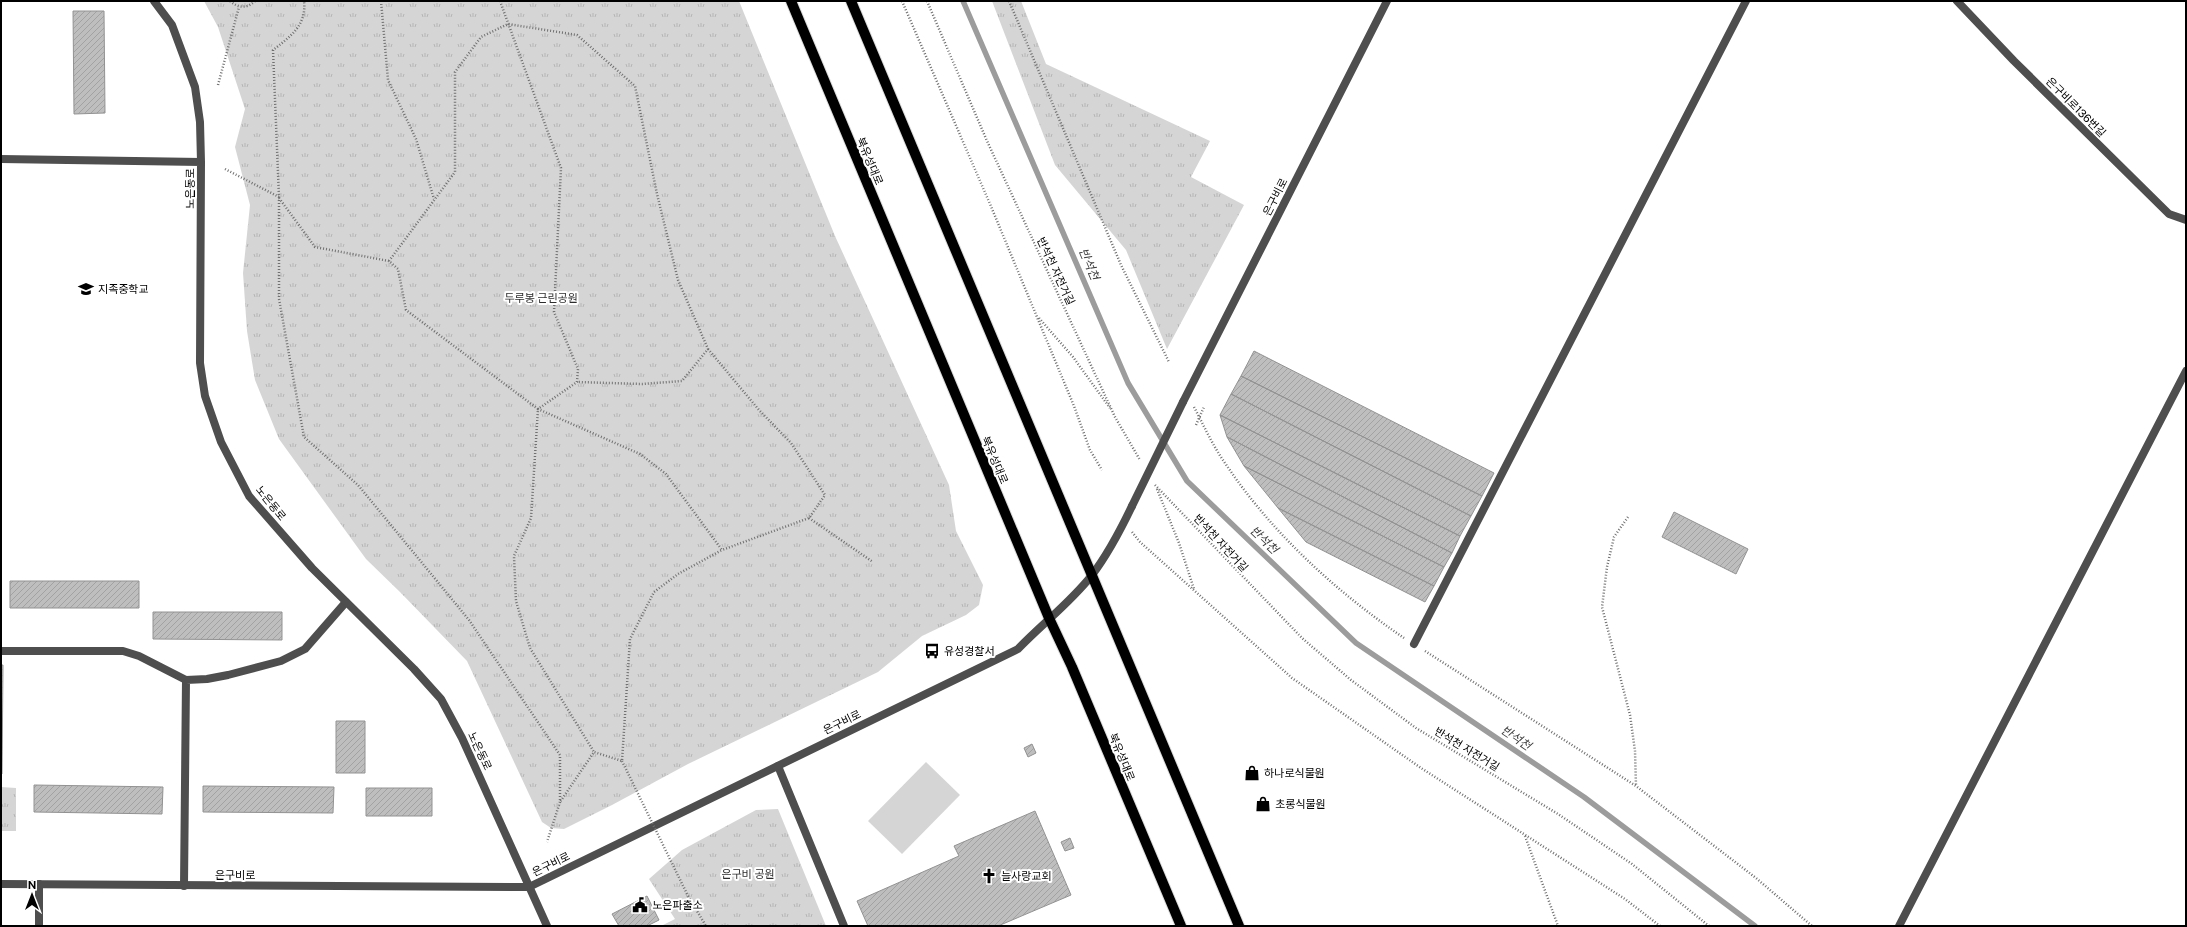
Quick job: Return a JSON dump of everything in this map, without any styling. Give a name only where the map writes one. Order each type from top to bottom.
[{"type":"main road","name":"북유성대로","points":[[791,1],[1049,618],[1072,667],[1181,926]]},
{"type":"main road","points":[[851,1],[1093,574],[1112,625],[1239,926]]},
{"type":"street","name":"노은동로","points":[[154,1],[172,25],[194,87],[200,122],[200,363],[205,396],[221,442],[249,496],[312,568],[414,669],[441,699],[462,738],[547,926]]},
{"type":"street","name":"은구비로","points":[[1,884],[529,887],[1018,648],[1075,595],[1093,574],[1124,522],[1186,394],[1386,1]]},
{"type":"street","points":[[1414,644],[1746,1]]},
{"type":"street","name":"은구비로136번길","points":[[1957,1],[2014,61],[2169,214],[2186,220]]},
{"type":"street","points":[[1,159],[201,162]]},
{"type":"street","points":[[1899,926],[2186,371]]},
{"type":"street","points":[[1,651],[122,651],[140,656],[186,680],[207,679],[281,661],[305,648],[346,602]]},
{"type":"street","points":[[184,886],[186,680]]},
{"type":"street","points":[[778,766],[844,926]]},
{"type":"street","points":[[39,884],[39,926]]},
{"type":"path","points":[[230,1],[238,7],[249,6],[255,1]]},
{"type":"path","points":[[304,1],[305,10],[296,34],[273,50],[279,197],[279,299],[304,437],[358,485],[469,620],[560,755],[560,802]]},
{"type":"path","points":[[382,1],[388,80],[416,138],[435,200]]},
{"type":"path","points":[[500,1],[562,168],[554,312],[578,369],[577,382]]},
{"type":"path","points":[[902,1],[954,118],[1074,406],[1090,450],[1102,470]]},
{"type":"path","name":"반석천 자전거길","points":[[927,1],[987,142],[1115,417],[1141,461]]},
{"type":"path","points":[[1009,1],[1121,265],[1169,362]]},
{"type":"path","points":[[218,85],[238,7]]},
{"type":"path","points":[[389,261],[455,172],[456,72],[481,37],[508,24],[577,35],[635,86],[657,194],[678,280],[708,350],[759,410],[791,443],[825,495],[809,518],[722,550],[678,574],[654,592],[630,639],[622,761],[688,896],[706,926]]},
{"type":"path","points":[[225,169],[279,197],[315,247],[389,261],[398,269],[406,310],[538,409],[640,454],[666,474],[722,550]]},
{"type":"path","points":[[1036,315],[1073,357],[1115,417]]},
{"type":"path","points":[[538,409],[577,382],[642,384],[682,381],[708,350]]},
{"type":"path","points":[[1186,394],[1224,462],[1249,496],[1281,534],[1326,578],[1370,615],[1636,786],[1756,878],[1812,926]]},
{"type":"path","points":[[1196,425],[1204,407]]},
{"type":"path","points":[[538,409],[531,518],[514,556],[516,602],[530,648],[594,752],[622,761]]},
{"type":"path","name":"반석천 자전거길","points":[[1152,480],[1156,486],[1302,638],[1351,680],[1416,728],[1558,814],[1632,864],[1709,926]]},
{"type":"path","points":[[1156,486],[1179,543],[1194,589]]},
{"type":"path","points":[[809,518],[873,562]]},
{"type":"path","points":[[1628,518],[1614,537],[1607,567],[1602,607],[1630,715],[1635,751],[1636,786]]},
{"type":"path","points":[[1124,522],[1140,542],[1292,678],[1421,768],[1624,899],[1660,926]]},
{"type":"path","points":[[547,842],[560,802],[594,752]]},
{"type":"path","points":[[1525,836],[1558,926]]},
{"type":"green space","name":"두루봉 근린공원","points":[[204,1],[739,1],[835,236],[949,485],[956,531],[983,585],[979,605],[966,615],[922,636],[878,672],[688,764],[564,829],[551,828],[542,822],[467,661],[366,559],[279,439],[255,380],[247,331],[243,273],[250,205],[235,147],[245,109],[218,27]]},
{"type":"green space","points":[[992,1],[1021,1],[1046,64],[1210,141],[1191,177],[1244,205],[1167,349],[1126,250],[1055,165]]},
{"type":"green space","points":[[926,762],[960,795],[902,854],[868,821]]},
{"type":"green space","points":[[1,787],[16,788],[16,831],[1,831]]},
{"type":"green space","name":"은구비 공원","points":[[778,809],[826,926],[661,926],[675,919],[649,879],[682,850],[756,810]]},
{"type":"building","points":[[73,11],[104,11],[105,113],[74,114]]},
{"type":"building","points":[[1254,351],[1494,473],[1482,496],[1241,376]]},
{"type":"building","points":[[1241,376],[1482,496],[1471,516],[1231,394]]},
{"type":"building","points":[[1231,394],[1471,516],[1460,536],[1220,415]]},
{"type":"building","points":[[1220,415],[1460,536],[1452,553],[1227,437]]},
{"type":"building","points":[[1227,437],[1452,553],[1444,567],[1244,466]]},
{"type":"building","points":[[1244,466],[1444,567],[1434,586],[1278,508]]},
{"type":"building","points":[[1278,508],[1434,586],[1425,602],[1306,542]]},
{"type":"building","points":[[1674,512],[1748,549],[1736,574],[1662,537]]},
{"type":"building","points":[[10,581],[139,581],[139,608],[10,608]]},
{"type":"building","points":[[153,612],[282,612],[282,640],[153,639]]},
{"type":"building","points":[[1,665],[3,665],[2,774],[1,774]]},
{"type":"building","points":[[336,721],[365,721],[365,773],[336,773]]},
{"type":"building","points":[[1032,744],[1036,753],[1028,757],[1024,748]]},
{"type":"building","points":[[34,785],[163,787],[162,814],[34,812]]},
{"type":"building","points":[[203,786],[334,787],[333,813],[203,812]]},
{"type":"building","points":[[366,788],[432,788],[432,816],[366,816]]},
{"type":"building","name":"늘사랑교회","points":[[1035,811],[1071,895],[998,926],[868,926],[857,901],[959,856],[954,846]]},
{"type":"building","points":[[1070,838],[1074,848],[1065,851],[1061,842]]},
{"type":"building","name":"노은파출소","points":[[647,896],[659,920],[647,926],[619,926],[612,914]]},
{"type":"waterway","name":"반석천","points":[[963,1],[1128,383],[1187,481],[1356,643],[1584,797],[1755,926]]},
{"type":"place","name":"지족중학교","points":[[86,289]]},
{"type":"place","name":"유성경찰서","points":[[932,651]]},
{"type":"place","name":"하나로식물원","points":[[1252,773]]},
{"type":"place","name":"초롱식물원","points":[[1263,804]]},
{"type":"place","name":"늘사랑교회","points":[[989,876]]},
{"type":"place","name":"노은파출소","points":[[640,905]]}]
